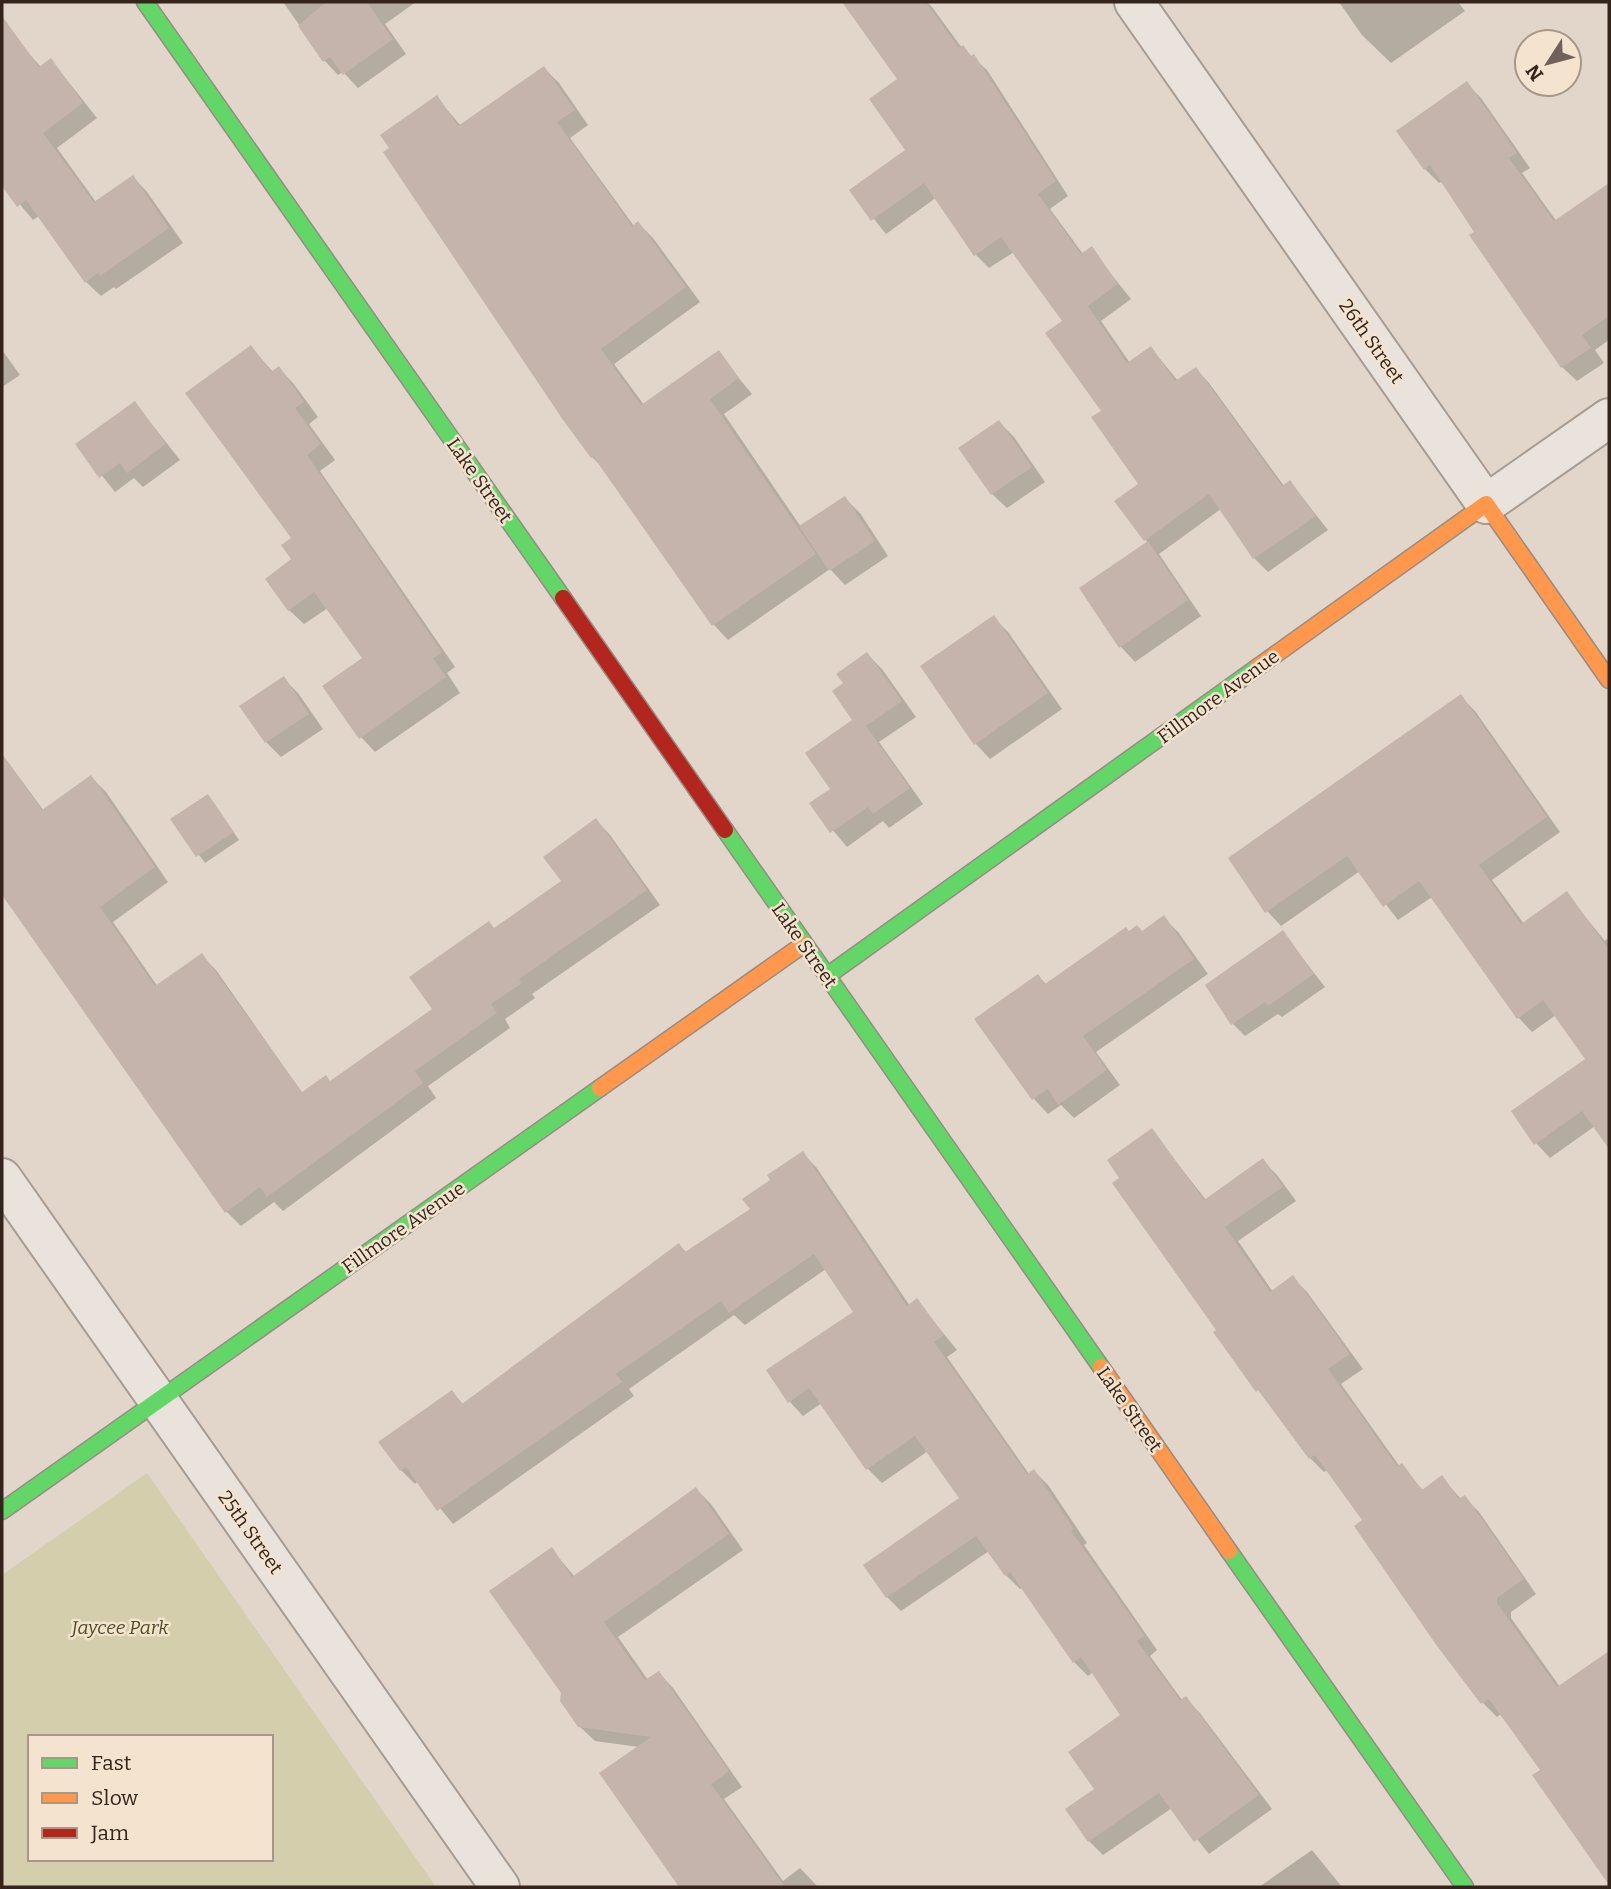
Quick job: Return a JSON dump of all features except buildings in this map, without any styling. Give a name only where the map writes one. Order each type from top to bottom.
[{"type":"street","name":"Lake Street","points":[[145,2],[1465,1887]]},
{"type":"street","name":"26th Street","points":[[1134,2],[1609,680]]},
{"type":"street","name":"Fillmore Avenue","points":[[827,976],[1609,418]]},
{"type":"street","name":"Fillmore Avenue","points":[[2,1511],[804,944]]},
{"type":"street","name":"25th Street","points":[[2,1178],[500,1887]]},
{"type":"green space","name":"Jaycee Park","points":[[147,1473],[436,1887],[2,1887],[2,1575]]},
{"type":"traffic: fast","points":[[145,2],[563,598]]},
{"type":"traffic: fast","points":[[827,976],[1258,667]]},
{"type":"traffic: fast","points":[[725,830],[1101,1367]]},
{"type":"traffic: fast","points":[[2,1511],[600,1088]]},
{"type":"traffic: fast","points":[[1229,1551],[1465,1887]]},
{"type":"traffic: slow","points":[[1258,667],[1486,504],[1609,680]]},
{"type":"traffic: slow","points":[[600,1088],[804,944]]},
{"type":"traffic: slow","points":[[1101,1367],[1229,1551]]},
{"type":"traffic: jam","points":[[563,598],[725,830]]}]
